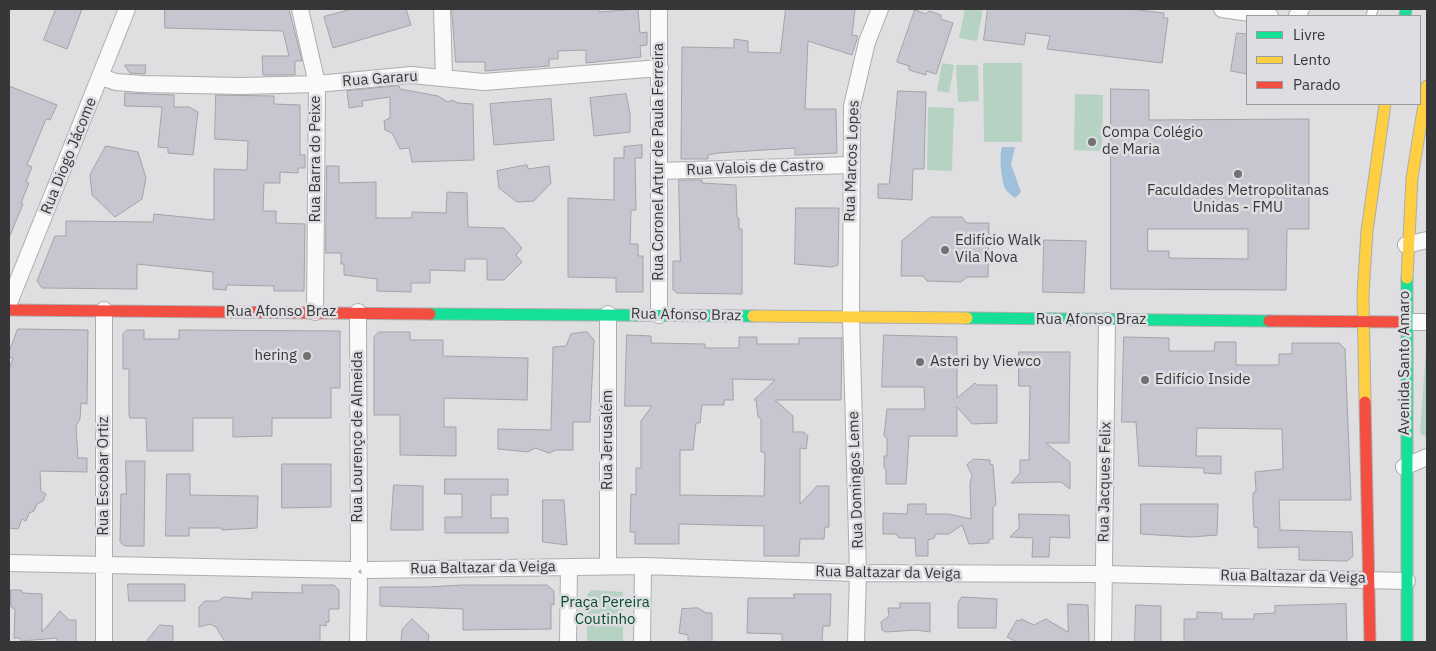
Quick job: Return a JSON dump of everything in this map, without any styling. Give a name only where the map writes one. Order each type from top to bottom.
[{"type":"street","name":"Rua Diogo Jácome","points":[[9,303],[127,9]]},
{"type":"street","name":"Rua Barra do Peixe","points":[[300,9],[317,84],[316,312]]},
{"type":"street","points":[[442,9],[444,77]]},
{"type":"street","name":"Rua Coronel Artur de Paula Ferreira","points":[[659,9],[659,315]]},
{"type":"street","name":"Rua Marcos Lopes","points":[[851,317],[850,165],[852,106],[867,42],[880,9]]},
{"type":"street","points":[[1222,9],[1263,15]]},
{"type":"street","name":"Rua Gararu","points":[[101,77],[116,82],[142,84],[241,86],[317,84],[411,75],[484,82],[660,68]]},
{"type":"street","name":"Avenida Santo Amaro","points":[[1408,642],[1404,467],[1406,245],[1411,175],[1427,86]]},
{"type":"street","points":[[1370,642],[1363,321],[1367,231],[1385,105]]},
{"type":"street","name":"Rua Valois de Castro","points":[[660,171],[850,165]]},
{"type":"street","points":[[1406,245],[1427,240]]},
{"type":"street","name":"Rua Afonso Braz","points":[[9,310],[608,314],[1107,321],[1406,322]]},
{"type":"street","name":"Rua Escobar Ortiz","points":[[104,310],[104,642]]},
{"type":"street","name":"Rua Lourenço de Almeida","points":[[358,312],[358,642]]},
{"type":"street","name":"Rua Jerusalém","points":[[608,314],[608,566]]},
{"type":"street","name":"Rua Domingos Leme","points":[[851,317],[858,573],[856,642]]},
{"type":"street","name":"Rua Jacques Felix","points":[[1103,642],[1107,321]]},
{"type":"street","points":[[1406,322],[1427,322]]},
{"type":"street","points":[[1404,467],[1427,457]]},
{"type":"street","name":"Rua Baltazar da Veiga","points":[[9,563],[359,571],[643,566],[858,573],[1103,574],[1368,578],[1407,581]]},
{"type":"street","points":[[642,642],[643,566]]},
{"type":"street","points":[[568,642],[569,567]]},
{"type":"green space","points":[[965,9],[983,9],[977,41],[959,38]]},
{"type":"green space","points":[[942,63],[954,65],[949,93],[937,91]]},
{"type":"green space","points":[[983,63],[1022,63],[1022,142],[984,142]]},
{"type":"green space","points":[[956,65],[978,65],[979,101],[958,102]]},
{"type":"green space","points":[[1075,94],[1103,95],[1102,151],[1074,150]]},
{"type":"green space","points":[[928,107],[954,108],[952,171],[927,170]]},
{"type":"green space","points":[[1427,335],[1427,438],[1420,433]]},
{"type":"green space","name":"Praça Pereira Coutinho","points":[[592,590],[623,592],[623,642],[587,642],[587,594]]},
{"type":"water","points":[[1002,147],[1015,147],[1011,164],[1021,192],[1015,198],[1006,190],[1003,181]]},
{"type":"building","points":[[56,9],[82,9],[67,49],[44,40]]},
{"type":"building","points":[[165,9],[289,9],[302,61],[295,61],[295,75],[263,75],[262,56],[289,56],[283,31],[165,28]]},
{"type":"building","points":[[352,9],[406,9],[411,25],[333,48],[324,17]]},
{"type":"building","points":[[452,9],[599,9],[599,12],[638,9],[640,33],[647,32],[647,45],[640,46],[641,57],[586,63],[586,50],[558,51],[558,59],[549,59],[549,66],[485,71],[485,62],[456,62]]},
{"type":"building","points":[[786,9],[855,9],[852,35],[858,36],[852,55],[808,41],[805,109],[836,109],[837,153],[795,155],[795,148],[718,153],[708,155],[708,159],[681,159],[682,47],[734,48],[734,39],[748,41],[748,52],[780,53]]},
{"type":"building","points":[[988,9],[1130,9],[1164,13],[1163,18],[1168,18],[1162,63],[1047,49],[1050,36],[1026,33],[1024,45],[984,40]]},
{"type":"building","points":[[915,10],[926,14],[929,11],[941,15],[941,19],[953,23],[936,74],[926,71],[926,75],[909,70],[909,66],[897,62]]},
{"type":"building","points":[[1237,33],[1246,34],[1246,74],[1231,71]]},
{"type":"building","points":[[125,65],[146,65],[145,74],[130,73]]},
{"type":"building","points":[[9,86],[57,105],[50,120],[46,119],[27,165],[32,167],[26,182],[29,183],[21,203],[23,204],[9,238]]},
{"type":"building","points":[[399,86],[400,89],[438,96],[448,102],[452,100],[458,103],[473,104],[474,160],[412,162],[409,148],[400,149],[392,133],[385,130],[384,121],[390,118],[390,97],[362,101],[363,106],[349,108],[347,91]]},
{"type":"building","points":[[1111,89],[1149,90],[1149,120],[1309,119],[1309,229],[1287,229],[1286,290],[1111,289]],"holes":[[[1148,229],[1248,229],[1248,259],[1169,258],[1169,251],[1148,251]]]},
{"type":"building","points":[[898,91],[926,92],[924,169],[913,169],[912,200],[878,198],[878,184],[889,184]]},
{"type":"building","points":[[125,93],[174,95],[174,107],[189,107],[198,112],[193,155],[168,153],[168,148],[158,147],[162,107],[125,106]]},
{"type":"building","points":[[626,94],[630,113],[630,132],[594,136],[590,98]]},
{"type":"building","points":[[216,95],[274,96],[274,104],[300,105],[300,155],[305,155],[305,168],[298,168],[298,173],[280,172],[280,183],[264,183],[263,211],[276,211],[276,223],[305,224],[304,291],[274,291],[274,286],[227,285],[226,290],[213,289],[213,272],[137,264],[137,289],[42,288],[37,281],[55,236],[66,236],[66,221],[153,222],[154,214],[214,220],[214,169],[247,170],[248,141],[215,139]]},
{"type":"building","points":[[551,99],[554,140],[494,145],[490,104]]},
{"type":"building","points":[[642,145],[642,158],[635,158],[636,210],[631,210],[630,244],[638,244],[638,256],[643,256],[643,292],[616,292],[616,278],[568,277],[568,198],[614,200],[614,158],[624,158],[624,147]]},
{"type":"building","points":[[106,146],[138,152],[146,178],[142,199],[115,217],[92,195],[90,175]]},
{"type":"building","points":[[527,165],[528,169],[549,166],[551,183],[534,201],[517,202],[499,188],[497,171]]},
{"type":"building","points":[[327,166],[339,166],[339,183],[376,182],[376,218],[412,218],[412,212],[446,213],[447,192],[467,193],[468,227],[504,228],[522,248],[516,255],[522,262],[504,280],[487,280],[487,259],[465,259],[465,271],[430,270],[430,283],[411,283],[411,292],[377,291],[377,279],[344,275],[341,253],[326,253]]},
{"type":"building","points":[[679,180],[702,180],[702,183],[736,185],[737,218],[739,218],[739,229],[742,229],[742,294],[677,293],[673,290],[673,261],[680,261]]},
{"type":"building","points":[[796,208],[839,208],[838,265],[832,267],[795,264]]},
{"type":"building","name":"Edifício Walk Vila Nova","points":[[931,217],[962,217],[967,223],[989,223],[988,277],[967,277],[961,282],[927,281],[923,276],[901,276],[902,241]]},
{"type":"building","points":[[1044,240],[1086,241],[1084,293],[1043,292]]},
{"type":"building","points":[[18,329],[88,330],[87,404],[81,403],[80,419],[76,426],[78,458],[87,458],[87,472],[40,471],[41,491],[46,494],[43,501],[37,504],[34,511],[29,513],[26,521],[22,519],[18,529],[9,528],[9,370],[13,358],[9,357],[9,352]]},
{"type":"building","points":[[127,330],[144,330],[144,339],[179,339],[179,330],[340,331],[340,388],[331,388],[331,418],[272,418],[272,436],[233,437],[233,418],[193,418],[193,451],[147,451],[146,418],[130,418],[129,415],[129,369],[123,369],[123,334]]},
{"type":"building","points":[[379,332],[410,332],[410,340],[443,340],[443,356],[528,358],[527,400],[444,398],[444,427],[456,427],[456,456],[400,455],[400,415],[374,415],[374,337]]},
{"type":"building","points":[[587,332],[594,340],[590,422],[573,422],[573,450],[556,450],[549,453],[535,448],[528,452],[498,449],[498,429],[551,430],[553,347],[566,346],[571,334]]},
{"type":"building","points":[[627,335],[651,336],[651,343],[705,344],[705,348],[739,348],[739,337],[757,337],[757,344],[799,344],[799,338],[842,338],[841,400],[775,400],[793,416],[793,432],[804,432],[808,436],[806,449],[800,448],[800,504],[817,486],[829,486],[829,527],[825,527],[824,539],[800,539],[799,556],[764,556],[764,526],[679,524],[679,544],[635,544],[635,532],[630,532],[631,494],[636,495],[636,468],[641,468],[641,421],[652,406],[625,406]],"holes":[[[733,379],[775,380],[754,400],[756,400],[758,417],[761,419],[761,452],[764,452],[765,455],[764,496],[680,495],[680,450],[693,450],[696,423],[700,423],[702,405],[724,405],[724,400],[733,400]]]},
{"type":"building","name":"Asteri by Viewco","points":[[884,335],[957,337],[957,398],[975,383],[977,385],[997,385],[997,423],[972,424],[957,407],[957,436],[909,436],[906,484],[886,484],[884,456],[887,456],[887,438],[884,436],[887,409],[925,409],[924,387],[882,387]]},
{"type":"building","points":[[1124,337],[1169,338],[1169,351],[1214,351],[1215,342],[1236,342],[1236,365],[1279,365],[1279,354],[1292,354],[1292,343],[1339,343],[1345,349],[1351,500],[1279,500],[1280,530],[1352,532],[1353,556],[1347,561],[1299,560],[1299,547],[1258,548],[1258,528],[1254,527],[1253,508],[1253,493],[1256,491],[1255,472],[1283,469],[1282,429],[1197,428],[1196,456],[1221,456],[1221,474],[1204,473],[1204,468],[1139,466],[1136,422],[1122,422]]},
{"type":"building","points":[[1019,352],[1070,352],[1069,443],[1046,443],[1070,462],[1070,489],[1061,482],[1011,483],[1020,473],[1020,460],[1029,460],[1030,386],[1019,386]]},
{"type":"building","points":[[974,459],[990,460],[990,464],[993,465],[996,505],[993,507],[993,539],[989,539],[989,543],[969,544],[962,525],[949,534],[936,534],[934,538],[928,540],[928,556],[916,556],[915,538],[899,538],[896,534],[883,534],[883,513],[907,514],[908,504],[926,504],[926,514],[949,514],[971,519],[970,484],[972,475],[967,465]]},
{"type":"building","points":[[126,461],[145,461],[144,546],[125,546],[120,542],[121,494],[126,494]]},
{"type":"building","points":[[282,464],[331,464],[331,507],[282,508]]},
{"type":"building","points":[[167,474],[190,474],[190,495],[258,496],[257,528],[222,530],[222,528],[189,528],[189,536],[166,536]]},
{"type":"building","points":[[445,479],[508,479],[508,495],[491,495],[491,518],[508,518],[508,533],[445,533],[445,517],[462,517],[462,494],[445,494]]},
{"type":"building","points":[[394,485],[423,486],[423,530],[391,530]]},
{"type":"building","points":[[543,500],[564,500],[567,545],[543,542]]},
{"type":"building","points":[[1141,504],[1218,504],[1217,535],[1191,537],[1141,534]]},
{"type":"building","points":[[1019,514],[1069,515],[1070,538],[1050,537],[1049,557],[1032,557],[1033,538],[1010,537],[1019,528]]},
{"type":"building","points":[[128,584],[185,584],[185,601],[129,601]]},
{"type":"building","points":[[302,585],[334,585],[339,590],[339,609],[329,609],[329,622],[326,622],[326,626],[320,625],[320,642],[225,642],[216,627],[210,624],[199,627],[199,607],[205,601],[218,601],[224,597],[252,599],[252,592],[302,593]]},
{"type":"building","points":[[547,585],[554,591],[554,605],[551,604],[551,629],[463,630],[463,609],[380,606],[380,587]]},
{"type":"building","points":[[11,590],[42,594],[42,632],[60,611],[69,620],[76,620],[76,642],[57,642],[57,638],[21,641],[20,638],[14,638],[15,609],[11,607]]},
{"type":"building","points":[[794,594],[831,594],[830,626],[823,626],[822,642],[782,642],[782,634],[747,633],[748,598],[794,598]]},
{"type":"building","points":[[962,597],[997,599],[996,628],[958,628],[958,603]]},
{"type":"building","points":[[900,603],[930,603],[930,632],[916,630],[886,632],[882,630],[881,622],[889,616],[888,608],[900,608]]},
{"type":"building","points":[[1068,604],[1088,605],[1089,642],[1017,642],[1007,637],[1017,620],[1020,621],[1021,619],[1034,625],[1046,619],[1068,632]]},
{"type":"building","points":[[1346,604],[1347,642],[1184,642],[1184,619],[1197,619],[1197,612],[1222,613],[1222,619],[1254,619],[1254,614],[1275,613],[1275,606]]},
{"type":"building","points":[[1136,605],[1161,606],[1161,642],[1135,642]]},
{"type":"building","points":[[698,608],[706,613],[712,613],[712,642],[688,642],[688,635],[679,633],[682,609]]},
{"type":"building","points":[[412,619],[429,635],[428,642],[401,642],[402,630]]},
{"type":"building","points":[[160,625],[173,626],[173,642],[146,642]]},
{"type":"traffic: fast","points":[[1405,15],[1406,9]]},
{"type":"traffic: fast","points":[[1407,278],[1407,642]]},
{"type":"traffic: fast","points":[[430,314],[753,316]]},
{"type":"traffic: fast","points":[[967,318],[1269,321]]},
{"type":"traffic: slow","points":[[1407,278],[1412,178],[1427,86]]},
{"type":"traffic: slow","points":[[1365,402],[1363,295],[1367,231],[1385,105]]},
{"type":"traffic: slow","points":[[753,316],[967,318]]},
{"type":"traffic: jam","points":[[9,310],[430,314]]},
{"type":"traffic: jam","points":[[1269,321],[1406,322]]},
{"type":"traffic: jam","points":[[1365,402],[1370,642]]},
{"type":"place","name":"Compa Colégio de Maria","points":[[1092,142]]},
{"type":"place","name":"Faculdades Metropolitanas Unidas - FMU","points":[[1238,174]]},
{"type":"place","name":"Edifício Walk Vila Nova","points":[[945,250]]},
{"type":"place","name":"hering","points":[[307,356]]},
{"type":"place","name":"Asteri by Viewco","points":[[920,362]]},
{"type":"place","name":"Edifício Inside","points":[[1145,380]]}]
